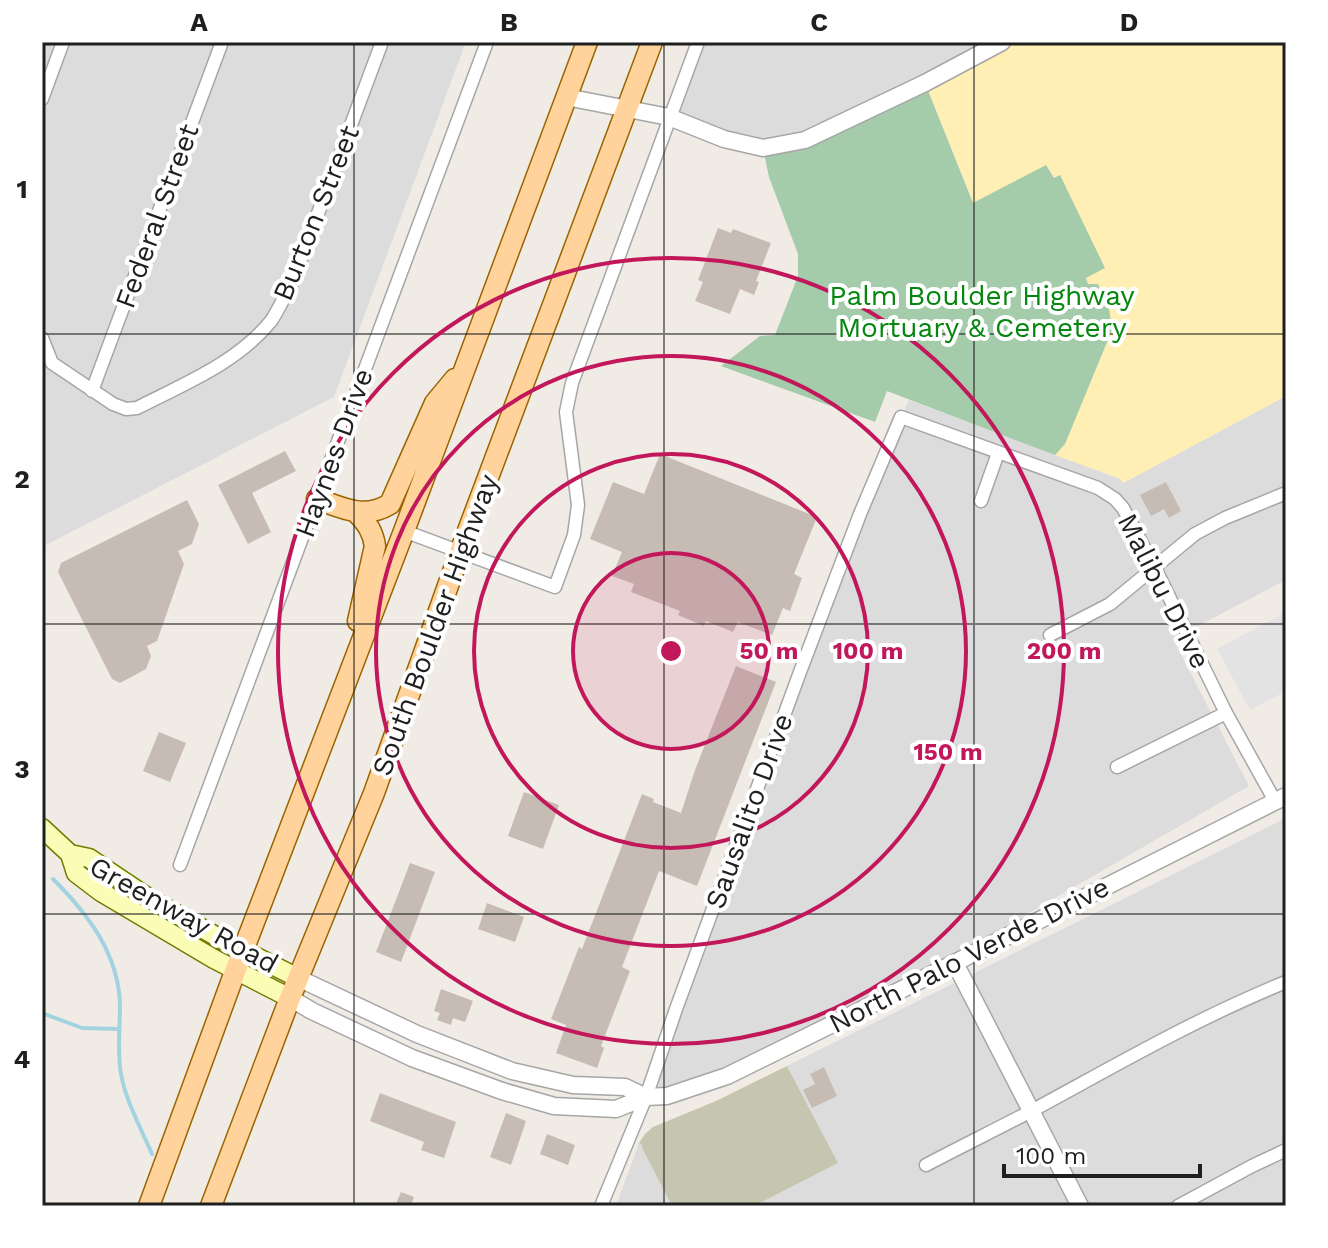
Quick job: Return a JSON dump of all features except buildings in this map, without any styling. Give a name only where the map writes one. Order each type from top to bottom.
[{"type":"main road","points":[[149,1206],[587,42]]},
{"type":"main road","name":"South Boulder Highway","points":[[211,1206],[290,998],[374,793],[460,552],[652,42]]},
{"type":"main road","points":[[317,499],[357,513],[381,510],[390,504],[435,403],[465,367]]},
{"type":"main road","points":[[348,675],[375,546],[373,535],[357,513]]},
{"type":"main road","name":"Greenway Road","points":[[42,828],[70,854],[89,858],[240,960],[290,998]]},
{"type":"main road","name":"Greenway Road","points":[[240,960],[298,978]]},
{"type":"street","points":[[42,99],[63,42]]},
{"type":"street","name":"Federal Street","points":[[92,391],[222,42]]},
{"type":"street","name":"Burton Street","points":[[42,338],[52,363],[92,391],[126,409],[137,408],[218,367],[260,333],[273,318],[292,283],[382,42]]},
{"type":"street","name":"Haynes Drive","points":[[180,865],[487,42]]},
{"type":"street","points":[[404,531],[555,587],[574,535],[578,505],[566,412],[572,383],[698,42]]},
{"type":"street","points":[[566,97],[669,117],[724,139],[763,148],[805,140],[925,83],[1002,42]]},
{"type":"street","name":"Malibu Drive","points":[[901,417],[1098,488],[1115,499],[1123,508],[1155,568],[1226,713],[1280,798]]},
{"type":"street","name":"Sausalito Drive","points":[[601,1206],[646,1097],[860,514],[901,417]]},
{"type":"street","points":[[981,501],[998,453]]},
{"type":"street","points":[[1050,635],[1110,604],[1195,534],[1286,493]]},
{"type":"street","points":[[1117,767],[1226,713]]},
{"type":"street","name":"North Palo Verde Drive","points":[[290,998],[412,1058],[502,1091],[554,1106],[616,1109],[646,1097],[667,1096],[727,1076],[1280,798]]},
{"type":"street","points":[[955,963],[1080,1206]]},
{"type":"street","points":[[298,978],[417,1034],[512,1071],[573,1085],[625,1087],[646,1097]]},
{"type":"street","points":[[926,1165],[1182,1028],[1286,982]]},
{"type":"street","points":[[502,1091],[512,1071]]},
{"type":"street","points":[[1178,1206],[1286,1150]]},
{"type":"shaded area","points":[[42,42],[466,42],[334,397],[42,547]]},
{"type":"shaded area","points":[[698,42],[1002,42],[839,124],[763,148],[669,117]]},
{"type":"shaded area","points":[[1286,396],[1286,580],[1173,639],[1249,786],[859,1011],[727,1076],[646,1097],[909,400],[1121,479],[1123,483]]},
{"type":"shaded area","points":[[1286,612],[1286,691],[1250,710],[1217,649]]},
{"type":"shaded area","points":[[1286,818],[1286,1206],[754,1206],[838,1163],[787,1066]]},
{"type":"shaded area","points":[[787,1066],[838,1163],[754,1206],[672,1206],[639,1143],[645,1134],[653,1127],[716,1101]]},
{"type":"shaded area","points":[[639,1143],[642,1145],[672,1206],[616,1206]]},
{"type":"sand","points":[[1002,42],[1286,42],[1286,396],[1123,483],[1121,479],[1055,455],[1065,443],[1112,330],[1109,308],[1098,285],[1088,284],[1085,278],[1105,268],[1059,176],[1054,178],[1050,170],[973,203],[925,83]]},
{"type":"green space","name":"Palm Boulder Highway Mortuary & Cemetery","points":[[925,83],[973,203],[1046,165],[1054,178],[1060,175],[1105,268],[1086,278],[1088,284],[1098,284],[1109,308],[1112,330],[1065,444],[1055,455],[887,391],[875,422],[721,366],[760,336],[775,335],[798,276],[798,254],[769,177],[763,148],[805,140]]},
{"type":"waterway","points":[[53,879],[78,906],[108,952],[118,987],[123,1084],[152,1154]]},
{"type":"waterway","points":[[42,1013],[82,1028],[118,1029]]}]
